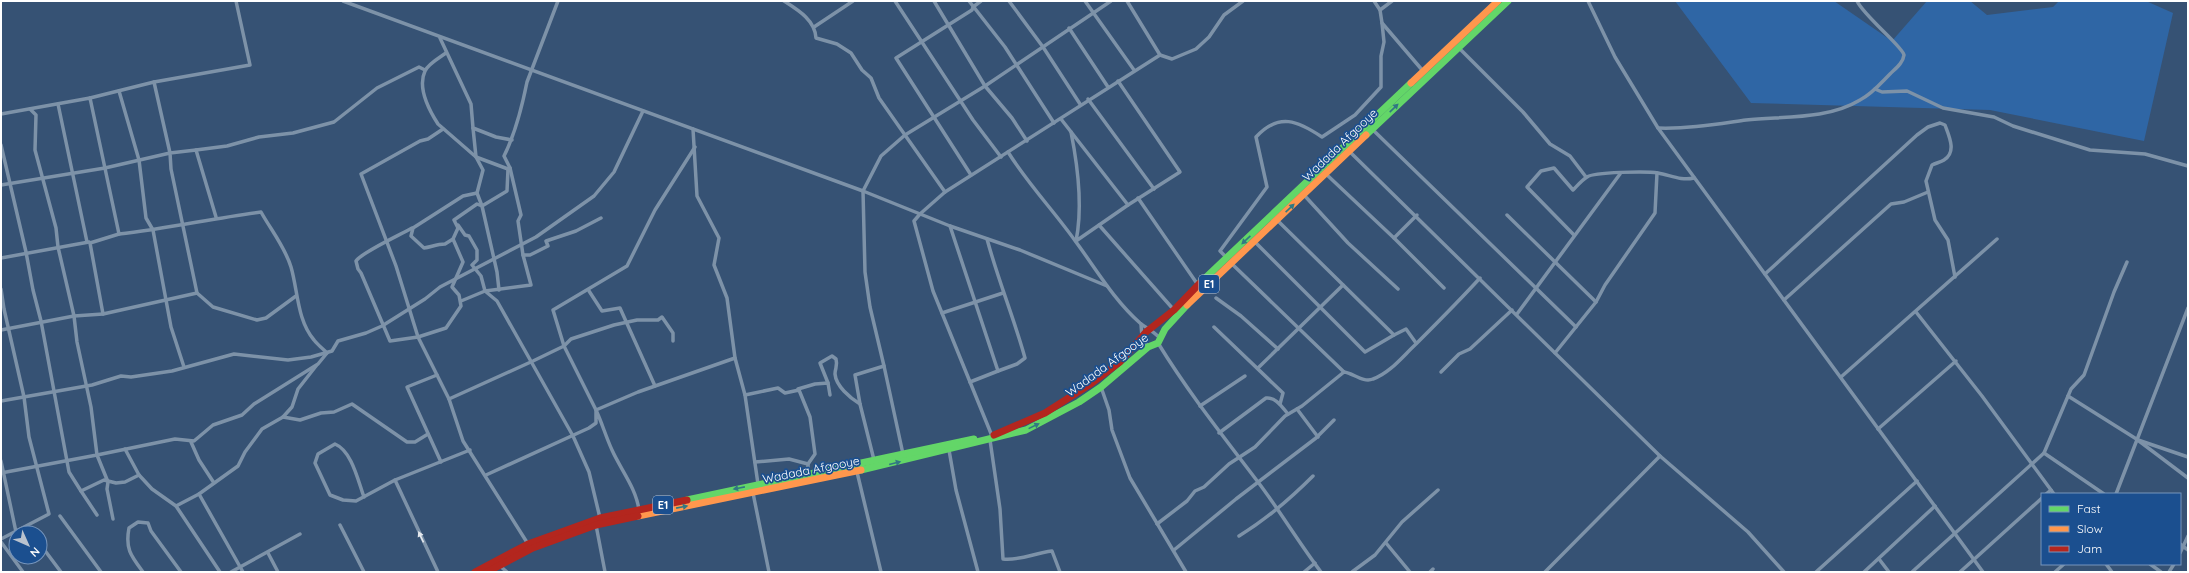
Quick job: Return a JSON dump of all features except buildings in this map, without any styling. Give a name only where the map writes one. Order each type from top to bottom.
[{"type":"highway","name":"Wadada Afgooye","points":[[487,572],[557,538],[596,526],[857,472],[949,450],[1036,425],[1101,387],[1148,347],[1159,340],[1178,315],[1229,260],[1423,71],[1498,1]]},
{"type":"highway","name":"Wadada Afgooye","points":[[475,572],[528,544],[600,518],[903,454],[991,438],[1045,413],[1092,383],[1120,362],[1150,329],[1174,310],[1198,285],[1254,241],[1277,220],[1508,1]]},
{"type":"street","points":[[1,114],[90,98],[154,82],[250,65],[236,1]]},
{"type":"street","points":[[343,1],[440,38],[532,70],[863,191],[950,226],[1020,250],[1107,286]]},
{"type":"street","points":[[461,301],[484,291],[531,285],[523,255],[518,221],[521,214],[504,156],[512,140],[532,70],[558,1]]},
{"type":"street","points":[[784,1],[800,11],[814,27],[816,38],[838,44],[851,53],[862,70],[871,78],[879,98],[945,192]]},
{"type":"street","points":[[814,27],[853,1]]},
{"type":"street","points":[[895,1],[961,102],[1001,157]]},
{"type":"street","points":[[934,1],[985,86],[1012,118],[1027,141]]},
{"type":"street","points":[[969,1],[1017,64],[1054,123]]},
{"type":"street","points":[[971,175],[896,58],[972,10],[973,7],[981,1]]},
{"type":"street","points":[[1009,1],[1043,46],[1080,104]]},
{"type":"street","points":[[1085,1],[1134,70]]},
{"type":"street","points":[[903,454],[870,307],[865,272],[863,191],[881,156],[905,136],[961,102],[1111,1]]},
{"type":"street","points":[[1127,1],[1160,55],[1172,59],[1196,49],[1209,38],[1224,15],[1244,1]]},
{"type":"street","points":[[1374,1],[1380,10],[1384,42],[1381,56],[1381,87],[1355,115],[1322,137],[1303,124],[1282,122],[1266,126],[1256,137],[1267,187],[1220,251],[1344,372],[1351,373],[1362,379],[1372,380],[1392,366],[1480,278]]},
{"type":"street","points":[[1380,10],[1392,1]]},
{"type":"street","points":[[1588,1],[1603,29],[1615,57],[1658,128],[1983,572]]},
{"type":"street","points":[[1658,128],[1692,128],[1746,120],[1808,115],[1836,110],[1860,101],[1875,89],[1903,60],[1903,51],[1881,32],[1857,1]]},
{"type":"street","points":[[1382,23],[1423,71]]},
{"type":"street","points":[[1069,28],[1108,87]]},
{"type":"street","points":[[440,38],[471,104],[476,157]]},
{"type":"street","points":[[1458,47],[1523,112],[1550,144],[1570,156],[1586,177]]},
{"type":"street","points":[[446,53],[425,70],[422,81],[423,91],[434,118],[443,128],[476,157],[483,170],[477,193],[482,206],[494,259],[499,290]]},
{"type":"street","points":[[1060,572],[1052,551],[1039,552],[1015,561],[1002,559],[1000,509],[991,438],[931,285],[914,221],[945,192],[1061,119],[1080,104],[1160,55]]},
{"type":"street","points":[[1,185],[11,182],[105,168],[170,153],[227,146],[259,137],[293,133],[334,122],[377,88],[407,71],[419,67],[425,70]]},
{"type":"street","points":[[1076,241],[1138,198],[1180,172],[1118,81]]},
{"type":"street","points":[[154,82],[170,153],[171,169],[197,293],[213,307],[257,320],[266,318],[296,296]]},
{"type":"street","points":[[1875,89],[1882,92],[1907,91],[1943,108],[1994,117],[2013,126],[2090,150],[2145,154],[2188,166]]},
{"type":"street","points":[[119,91],[138,160],[146,218],[153,230],[171,327],[184,367]]},
{"type":"street","points":[[90,98],[120,234]]},
{"type":"street","points":[[1088,99],[1154,189]]},
{"type":"street","points":[[58,104],[103,314]]},
{"type":"street","points":[[30,109],[36,115],[35,150],[56,228],[58,247],[74,316],[85,386],[91,407],[97,455],[108,482],[107,494],[113,519]]},
{"type":"street","points":[[176,506],[199,494],[238,466],[245,452],[262,429],[284,417],[292,406],[298,389],[327,354],[334,349],[338,341],[366,333],[382,326],[455,279],[522,245],[562,220],[594,196],[614,172],[643,111]]},
{"type":"street","points":[[1061,119],[1128,205]]},
{"type":"street","points":[[1765,274],[1917,135],[1928,127],[1940,122],[1945,125],[1951,147],[1948,157],[1930,168],[1926,181],[1935,220],[1948,240],[1955,277]]},
{"type":"street","points":[[443,128],[428,139],[361,174],[388,242],[418,337],[449,399],[463,441],[486,475],[528,544]]},
{"type":"street","points":[[473,128],[496,137],[512,140]]},
{"type":"street","points":[[693,129],[697,196],[719,238],[714,265],[726,298],[735,358],[745,395],[758,485]]},
{"type":"street","points":[[1372,129],[1576,327]]},
{"type":"street","points":[[1071,132],[1075,150],[1080,222],[1076,241]]},
{"type":"street","points":[[1,145],[11,182],[26,252],[32,290],[41,321],[69,472],[97,515]]},
{"type":"street","points":[[638,510],[636,494],[611,449],[596,410],[564,346],[553,310],[589,291],[627,266],[655,210],[695,146]]},
{"type":"street","points":[[196,150],[216,217]]},
{"type":"street","points":[[1349,151],[1417,215],[1660,456],[1748,532],[1784,572]]},
{"type":"street","points":[[1008,152],[1022,174],[1076,241],[1107,286],[1141,324],[1150,329],[1159,340],[1200,406],[1219,433],[1258,482],[1321,572]]},
{"type":"street","points":[[476,157],[509,169]]},
{"type":"street","points":[[1574,235],[1527,187],[1541,171],[1554,168],[1573,190],[1586,177],[1596,173],[1658,173],[1687,180],[1694,178]]},
{"type":"street","points":[[454,220],[477,204],[482,206],[507,191],[509,169]]},
{"type":"street","points":[[1556,352],[1596,302],[1605,285],[1630,252],[1655,213],[1658,173]]},
{"type":"street","points":[[1326,174],[1394,238],[1444,288]]},
{"type":"street","points":[[1517,314],[1574,235],[1600,204],[1620,174]]},
{"type":"street","points":[[1784,300],[1891,204],[1904,202],[1928,192]]},
{"type":"street","points":[[453,239],[463,262],[452,287],[457,292],[461,301],[461,306],[446,328],[418,337],[390,341],[382,326],[381,318],[358,269],[356,261],[364,253],[413,228],[463,196],[477,193]]},
{"type":"street","points":[[1304,195],[1348,243],[1398,289]]},
{"type":"street","points":[[1138,198],[1198,285]]},
{"type":"street","points":[[1,258],[26,252],[88,242],[120,234],[153,230],[216,217],[261,212],[291,266],[296,296],[308,330],[314,340],[327,354]]},
{"type":"street","points":[[1394,238],[1417,215]]},
{"type":"street","points":[[1507,215],[1596,302]]},
{"type":"street","points":[[523,255],[530,255],[548,246],[546,241],[576,231],[601,218]]},
{"type":"street","points":[[413,228],[411,236],[424,248],[433,247],[438,244],[445,244],[453,239],[458,228],[454,220]]},
{"type":"street","points":[[454,220],[465,235],[468,236],[476,250],[477,260],[472,265],[481,276],[484,291],[497,301],[533,361],[573,436],[589,472],[600,518]]},
{"type":"street","points":[[1277,220],[1394,335]]},
{"type":"street","points":[[1099,225],[1174,310]]},
{"type":"street","points":[[950,226],[998,371]]},
{"type":"street","points":[[1840,377],[1916,312],[1997,238]]},
{"type":"street","points":[[970,382],[1017,364],[1025,358],[987,239]]},
{"type":"street","points":[[1254,241],[1320,305],[1365,352],[1406,329],[1416,343]]},
{"type":"street","points":[[1912,572],[2044,453],[2071,389],[2084,376],[2114,292],[2127,262]]},
{"type":"street","points":[[1258,368],[1300,328],[1320,305],[1343,285]]},
{"type":"street","points":[[1,289],[8,328],[24,397],[29,437],[50,514],[31,525]]},
{"type":"street","points":[[589,291],[602,311],[620,308],[655,386]]},
{"type":"street","points":[[1,330],[41,321],[74,316],[103,314],[197,293]]},
{"type":"street","points":[[942,313],[1003,293]]},
{"type":"street","points":[[1216,298],[1241,316],[1278,349]]},
{"type":"street","points":[[2116,493],[2188,308]]},
{"type":"street","points":[[1442,372],[1459,354],[1470,349],[1512,310]]},
{"type":"street","points":[[1916,312],[1956,361],[2053,493]]},
{"type":"street","points":[[449,399],[564,346],[571,339],[626,322],[658,320],[662,317],[673,333],[673,341]]},
{"type":"street","points":[[1141,324],[1142,337],[1148,347]]},
{"type":"street","points":[[1214,327],[1283,393],[1280,404]]},
{"type":"street","points":[[1,402],[85,386],[121,376],[131,377],[172,371],[234,354],[288,360],[327,354]]},
{"type":"street","points":[[830,395],[828,383],[820,363],[832,356],[836,359],[838,365],[835,373],[838,383],[849,396],[860,404]]},
{"type":"street","points":[[596,410],[655,386],[735,358]]},
{"type":"street","points":[[1878,428],[1956,361]]},
{"type":"street","points":[[2,473],[175,439],[191,442],[196,440],[213,425],[242,414],[254,404],[318,364]]},
{"type":"street","points":[[874,460],[860,404],[855,375],[884,366]]},
{"type":"street","points":[[1157,524],[1187,501],[1195,491],[1204,487],[1226,467],[1255,447],[1288,414],[1297,409],[1344,372]]},
{"type":"street","points":[[436,375],[406,386],[441,462]]},
{"type":"street","points":[[1200,406],[1245,376]]},
{"type":"street","points":[[745,395],[772,388],[778,388],[785,393],[815,384],[828,383]]},
{"type":"street","points":[[1101,387],[1109,410],[1112,430],[1130,478],[1186,572]]},
{"type":"street","points":[[798,389],[801,392],[813,428],[815,454],[808,464],[808,475]]},
{"type":"street","points":[[2068,396],[2138,440],[2188,478]]},
{"type":"street","points":[[1219,433],[1269,397],[1280,404],[1288,414]]},
{"type":"street","points":[[284,417],[300,420],[321,412],[334,412],[352,404],[407,442],[415,442],[428,434]]},
{"type":"street","points":[[1297,409],[1318,436]]},
{"type":"street","points":[[486,475],[573,436],[596,423],[596,410]]},
{"type":"street","points":[[1174,550],[1258,482],[1280,467],[1297,451],[1318,436],[1334,420]]},
{"type":"street","points":[[2138,440],[2188,457]]},
{"type":"street","points":[[191,442],[214,483]]},
{"type":"street","points":[[364,497],[342,447],[335,444],[318,454],[315,463],[320,477],[330,495],[343,500],[356,501],[364,497],[395,480],[470,450]]},
{"type":"street","points":[[125,449],[139,475],[152,489],[176,506],[220,572]]},
{"type":"street","points":[[949,450],[952,472],[978,572]]},
{"type":"street","points":[[2044,453],[2103,493]]},
{"type":"street","points":[[1545,572],[1660,456]]},
{"type":"street","points":[[755,462],[789,459],[798,460],[808,464]]},
{"type":"street","points":[[1,461],[2,473],[14,525]]},
{"type":"street","points":[[857,472],[881,572]]},
{"type":"street","points":[[80,491],[99,482],[125,482],[139,475]]},
{"type":"street","points":[[1239,536],[1277,510],[1300,490],[1312,476]]},
{"type":"street","points":[[395,480],[438,572]]},
{"type":"street","points":[[1816,572],[1916,481]]},
{"type":"street","points":[[1352,572],[1375,555],[1402,522],[1438,490]]},
{"type":"street","points":[[2047,493],[2051,490]]},
{"type":"street","points":[[753,493],[769,572]]},
{"type":"street","points":[[199,494],[243,572]]},
{"type":"street","points":[[1960,572],[2041,499]]},
{"type":"street","points":[[1864,572],[1935,506]]},
{"type":"street","points":[[60,516],[101,572]]},
{"type":"street","points":[[143,572],[130,554],[126,540],[129,528],[138,522],[148,523],[151,531],[181,572]]},
{"type":"street","points":[[340,525],[364,572]]},
{"type":"street","points":[[596,526],[605,572]]},
{"type":"street","points":[[231,572],[268,552],[274,546],[300,534]]},
{"type":"street","points":[[2188,536],[2182,546],[2188,550]]},
{"type":"street","points":[[1,542],[22,572]]},
{"type":"street","points":[[1386,542],[1410,572]]},
{"type":"street","points":[[268,552],[278,572]]},
{"type":"street","points":[[48,555],[61,572]]},
{"type":"street","points":[[1879,559],[1889,572]]},
{"type":"street","points":[[1304,572],[1315,563]]},
{"type":"street","points":[[500,565],[507,572]]},
{"type":"street","points":[[2055,572],[2063,565]]},
{"type":"street","points":[[2151,565],[2161,572]]},
{"type":"street","points":[[1779,567],[1779,572]]},
{"type":"shaded area","points":[[1675,1],[1834,1],[1892,41],[1927,1],[1970,1],[1987,15],[2053,7],[2059,1],[2146,1],[2173,13],[2144,141],[1990,110],[1751,103]]},
{"type":"traffic: fast","points":[[1366,135],[1508,1]]},
{"type":"traffic: fast","points":[[1200,283],[1411,83]]},
{"type":"traffic: fast","points":[[861,470],[1026,430],[1079,402],[1101,387],[1148,347],[1158,343],[1165,329],[1187,305]]},
{"type":"traffic: fast","points":[[687,500],[974,439]]},
{"type":"traffic: slow","points":[[1411,83],[1498,1]]},
{"type":"traffic: slow","points":[[1187,305],[1366,135]]},
{"type":"traffic: slow","points":[[638,516],[861,470]]},
{"type":"traffic: jam","points":[[994,435],[1045,413],[1092,383],[1120,362],[1146,332],[1174,310],[1200,283]]},
{"type":"traffic: jam","points":[[475,572],[528,544],[600,518],[687,500]]},
{"type":"traffic: jam","points":[[487,572],[533,548],[596,525],[638,516]]}]
